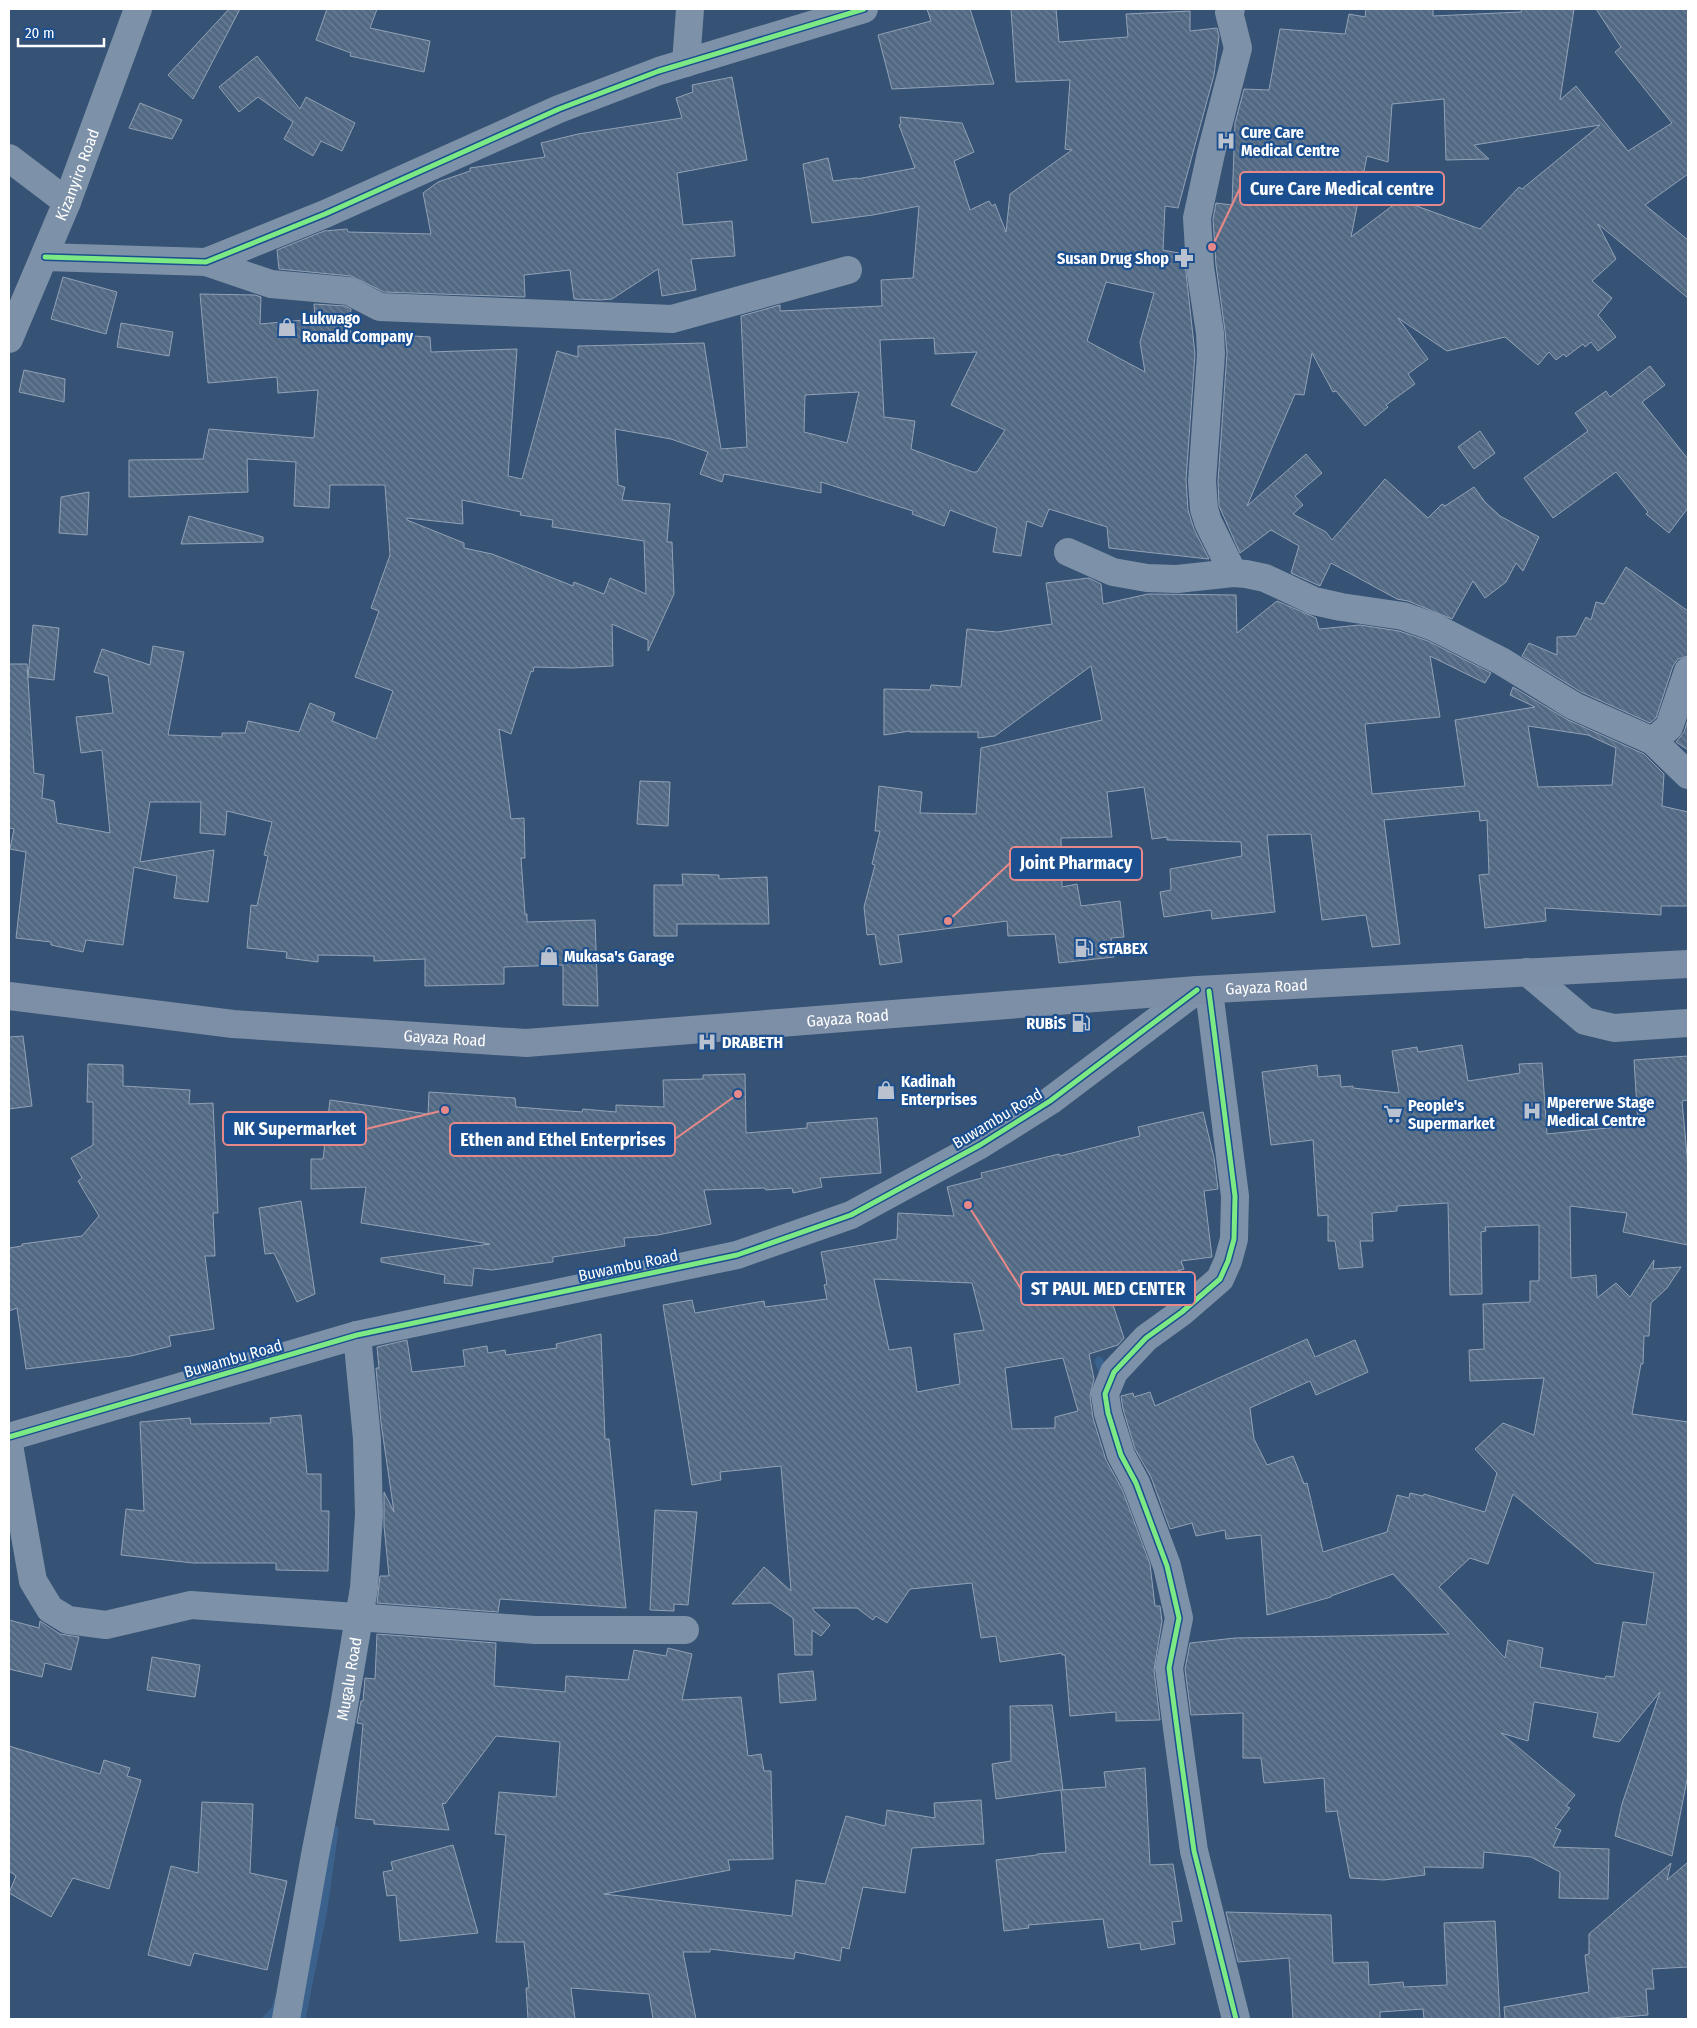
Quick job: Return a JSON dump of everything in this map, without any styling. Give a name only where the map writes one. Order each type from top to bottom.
[{"type":"main road","name":"Gayaza Road","points":[[9,996],[233,1024],[526,1043],[1203,991],[1688,964]]},
{"type":"street","name":"Kizanyiro Road","points":[[9,339],[67,202],[138,9]]},
{"type":"street","points":[[686,63],[690,9]]},
{"type":"street","points":[[206,262],[325,214],[559,109],[658,71],[864,9]]},
{"type":"street","points":[[1231,9],[1229,12],[1238,48],[1210,153],[1197,225],[1200,267],[1210,333],[1211,354],[1202,481],[1204,508],[1208,522],[1233,573]]},
{"type":"street","points":[[9,158],[67,202]]},
{"type":"street","points":[[45,257],[206,262],[271,284],[348,291],[380,307],[672,319],[848,270]]},
{"type":"street","points":[[1068,552],[1113,572],[1148,578],[1177,579],[1233,573],[1265,578],[1314,601],[1341,608],[1403,616],[1434,627],[1501,661],[1574,706],[1653,741],[1688,775]]},
{"type":"street","points":[[1653,741],[1669,727],[1688,671]]},
{"type":"street","points":[[1527,972],[1584,1021],[1614,1028],[1688,1023]]},
{"type":"street","points":[[1203,991],[1235,1196],[1234,1239],[1228,1261],[1220,1279],[1182,1312],[1146,1338],[1114,1372],[1105,1394],[1108,1413],[1121,1454],[1136,1483],[1167,1566],[1179,1618],[1169,1668],[1194,1852],[1236,2019]]},
{"type":"street","name":"Buwambu Road","points":[[9,1437],[357,1334],[737,1255],[851,1215],[980,1145],[1050,1101],[1203,991]]},
{"type":"street","name":"Mugalu Road","points":[[285,2018],[343,1712],[364,1588],[369,1515],[367,1439],[357,1334]]},
{"type":"street","points":[[9,1445],[33,1581],[50,1609],[68,1620],[106,1625],[191,1605],[535,1630],[685,1630]]},
{"type":"building","points":[[229,9],[240,9],[193,99],[168,75]]},
{"type":"building","points":[[327,9],[377,9],[370,28],[430,41],[424,72],[350,56],[351,53],[316,40]]},
{"type":"building","points":[[927,9],[970,9],[994,84],[892,89],[878,35],[931,21]]},
{"type":"building","points":[[1011,9],[1056,9],[1059,42],[1128,37],[1126,14],[1190,11],[1190,31],[1217,28],[1219,36],[1214,75],[1178,208],[1165,206],[1163,250],[1184,254],[1195,354],[1186,480],[1188,510],[1194,529],[1209,559],[1109,548],[1107,527],[1049,509],[1042,527],[1027,521],[1021,556],[993,552],[997,528],[950,510],[944,526],[912,514],[913,511],[821,482],[821,493],[724,474],[722,482],[700,474],[708,452],[671,439],[615,429],[618,485],[625,487],[622,500],[670,504],[667,542],[672,542],[674,594],[648,651],[648,640],[612,624],[613,666],[534,667],[533,672],[531,671],[511,734],[499,729],[511,819],[524,818],[525,858],[521,858],[527,922],[595,920],[598,1006],[563,1005],[563,965],[504,967],[504,984],[425,986],[425,959],[374,961],[374,956],[318,955],[318,962],[286,958],[287,952],[247,948],[251,905],[257,906],[268,856],[264,855],[272,822],[227,811],[225,835],[200,833],[201,802],[150,802],[140,862],[214,850],[208,902],[174,898],[177,876],[134,867],[123,945],[86,940],[83,952],[51,945],[51,942],[16,938],[26,852],[10,849],[14,829],[9,828],[9,664],[27,664],[34,773],[44,775],[42,798],[54,801],[57,823],[110,833],[102,750],[81,753],[76,717],[113,713],[108,676],[94,672],[102,649],[150,665],[153,646],[184,652],[168,735],[222,737],[222,733],[245,733],[248,721],[299,732],[310,703],[335,713],[332,721],[376,739],[393,691],[355,677],[379,611],[371,608],[390,555],[385,485],[330,485],[329,508],[294,506],[296,462],[247,459],[248,492],[129,497],[129,460],[203,459],[209,429],[314,438],[318,390],[278,393],[277,377],[208,383],[200,294],[255,295],[261,297],[260,324],[315,319],[314,304],[345,306],[351,309],[350,332],[430,337],[431,352],[517,349],[508,476],[522,479],[557,351],[578,357],[578,346],[704,343],[721,449],[747,447],[741,316],[780,305],[780,311],[882,306],[881,280],[913,278],[919,206],[873,215],[812,223],[803,164],[828,158],[833,181],[857,179],[915,168],[899,125],[901,124],[900,117],[962,123],[974,152],[954,161],[970,210],[989,201],[992,206],[995,204],[1006,232],[1010,194],[1072,150],[1065,149],[1070,80],[1016,82]],"holes":[[[1106,282],[1154,293],[1140,342],[1145,372],[1087,341]],[[934,338],[935,354],[977,352],[951,405],[1005,430],[977,472],[911,449],[915,421],[884,417],[880,340]],[[859,392],[847,443],[804,432],[805,395]],[[462,500],[521,512],[520,515],[553,520],[552,527],[644,541],[646,594],[610,578],[604,594],[574,582],[573,586],[492,554],[464,548],[464,543],[407,520],[407,518],[463,524]]]},
{"type":"building","points":[[1366,9],[1433,9],[1433,16],[1521,12],[1522,9],[1574,9],[1560,100],[1576,86],[1628,151],[1672,123],[1615,52],[1621,47],[1596,9],[1688,9],[1688,174],[1645,205],[1688,240],[1688,298],[1598,224],[1616,259],[1592,281],[1612,298],[1598,315],[1616,337],[1598,351],[1591,342],[1585,347],[1583,344],[1566,357],[1564,354],[1556,360],[1549,352],[1538,365],[1505,337],[1447,351],[1398,318],[1428,359],[1408,374],[1415,384],[1386,405],[1388,407],[1365,426],[1336,391],[1333,392],[1312,353],[1304,395],[1295,394],[1247,506],[1306,454],[1322,473],[1295,496],[1303,505],[1293,514],[1326,532],[1332,540],[1385,479],[1428,518],[1442,504],[1445,506],[1474,487],[1485,502],[1500,516],[1539,537],[1523,571],[1516,563],[1506,582],[1485,598],[1473,581],[1452,619],[1408,601],[1397,599],[1331,563],[1320,586],[1291,573],[1299,546],[1271,530],[1240,553],[1219,506],[1218,481],[1227,353],[1216,265],[1213,219],[1216,203],[1232,205],[1235,123],[1244,89],[1269,90],[1280,29],[1345,34],[1349,14],[1365,17]],"holes":[[[1444,99],[1446,160],[1489,159],[1474,145],[1600,125],[1522,189],[1519,187],[1480,229],[1400,200],[1351,237],[1367,156],[1388,162],[1392,104]]]},
{"type":"building","points":[[257,56],[300,109],[306,97],[355,123],[342,151],[321,141],[313,156],[284,139],[293,122],[258,97],[239,112],[219,87]]},
{"type":"building","points":[[732,77],[747,160],[677,173],[683,225],[732,221],[735,256],[691,259],[696,290],[662,296],[658,269],[612,299],[600,300],[574,299],[570,270],[524,275],[525,297],[384,292],[351,276],[279,269],[277,250],[324,231],[347,229],[348,232],[431,234],[423,193],[438,182],[470,171],[470,168],[545,157],[541,143],[578,134],[682,118],[676,98],[693,92],[692,85]]},
{"type":"building","points":[[140,103],[182,120],[172,139],[129,128]]},
{"type":"building","points":[[63,277],[117,292],[106,334],[51,319]]},
{"type":"building","points":[[121,323],[173,332],[169,356],[117,347]]},
{"type":"building","points":[[1650,366],[1665,385],[1642,402],[1688,459],[1688,508],[1669,533],[1646,514],[1648,512],[1616,472],[1553,518],[1524,478],[1588,431],[1575,413],[1606,391],[1610,397]]},
{"type":"building","points":[[24,370],[65,379],[64,402],[19,392]]},
{"type":"building","points":[[1480,431],[1495,453],[1474,469],[1458,447]]},
{"type":"building","points":[[89,492],[87,535],[59,533],[61,497]]},
{"type":"building","points":[[189,516],[263,537],[263,542],[181,544]]},
{"type":"building","points":[[1626,567],[1688,611],[1688,656],[1678,659],[1673,666],[1656,718],[1650,723],[1581,692],[1522,656],[1529,643],[1557,655],[1557,637],[1576,636],[1586,617],[1591,620],[1596,602],[1604,604]]},
{"type":"building","points":[[1089,578],[1101,584],[1103,604],[1148,594],[1236,595],[1237,633],[1277,601],[1316,618],[1319,629],[1360,625],[1399,631],[1428,641],[1491,673],[1485,683],[1430,656],[1440,717],[1365,724],[1372,794],[1465,786],[1455,720],[1535,707],[1510,695],[1513,687],[1568,720],[1644,754],[1664,774],[1662,806],[1688,812],[1688,906],[1661,906],[1661,915],[1545,908],[1546,921],[1485,928],[1479,875],[1489,874],[1487,820],[1480,821],[1479,811],[1384,820],[1400,944],[1372,947],[1366,915],[1322,920],[1311,834],[1267,835],[1275,912],[1212,919],[1211,910],[1164,917],[1160,892],[1171,890],[1170,869],[1242,856],[1241,842],[1167,840],[1167,837],[1152,839],[1144,787],[1107,792],[1112,837],[1061,838],[1062,887],[1077,884],[1081,906],[1120,901],[1124,937],[1111,938],[1114,957],[1059,963],[1055,934],[1008,936],[1007,921],[898,935],[902,962],[880,965],[875,934],[867,935],[864,907],[875,865],[872,864],[880,831],[875,831],[879,786],[922,792],[920,813],[976,814],[981,748],[1102,720],[1091,666],[995,736],[978,738],[978,732],[910,731],[884,735],[884,689],[930,690],[931,685],[961,687],[967,629],[997,632],[1052,624],[1046,583]],"holes":[[[1528,726],[1588,735],[1616,748],[1612,785],[1538,787]]]},
{"type":"building","points":[[33,625],[59,628],[54,680],[28,677]]},
{"type":"building","points":[[1688,719],[1688,750],[1676,742],[1684,732]]},
{"type":"building","points":[[640,781],[670,782],[668,826],[637,824]]},
{"type":"building","points":[[682,874],[719,875],[719,879],[767,877],[769,924],[677,924],[677,936],[654,936],[654,885],[683,885]]},
{"type":"building","points":[[23,1036],[32,1106],[9,1109],[9,1037]]},
{"type":"building","points":[[1462,1045],[1468,1081],[1520,1073],[1519,1064],[1542,1063],[1547,1134],[1638,1125],[1634,1060],[1688,1056],[1688,1100],[1682,1101],[1688,1166],[1688,1245],[1623,1232],[1627,1213],[1570,1206],[1571,1278],[1596,1275],[1597,1298],[1616,1283],[1630,1297],[1654,1260],[1653,1269],[1681,1267],[1667,1288],[1651,1303],[1649,1336],[1644,1336],[1643,1364],[1641,1364],[1632,1414],[1688,1422],[1688,1775],[1672,1856],[1615,1836],[1622,1804],[1660,1692],[1619,1742],[1593,1737],[1598,1713],[1534,1702],[1528,1741],[1501,1733],[1575,1795],[1566,1806],[1570,1808],[1555,1828],[1561,1830],[1553,1847],[1609,1849],[1608,1899],[1559,1898],[1560,1872],[1531,1857],[1484,1852],[1483,1868],[1424,1867],[1425,1875],[1384,1880],[1350,1878],[1337,1811],[1326,1812],[1324,1778],[1264,1783],[1261,1758],[1243,1758],[1243,1713],[1191,1715],[1185,1669],[1190,1643],[1235,1638],[1449,1634],[1393,1574],[1331,1597],[1267,1615],[1261,1535],[1226,1539],[1225,1530],[1196,1536],[1192,1523],[1170,1529],[1151,1477],[1135,1449],[1121,1396],[1133,1393],[1134,1397],[1150,1392],[1155,1406],[1307,1339],[1315,1357],[1355,1340],[1368,1372],[1316,1395],[1310,1381],[1250,1408],[1254,1439],[1267,1465],[1293,1456],[1304,1484],[1307,1483],[1323,1552],[1387,1532],[1397,1495],[1409,1498],[1410,1493],[1423,1496],[1424,1494],[1485,1512],[1497,1473],[1475,1449],[1503,1423],[1534,1435],[1544,1378],[1470,1381],[1469,1350],[1484,1349],[1483,1304],[1530,1302],[1530,1281],[1539,1281],[1539,1225],[1485,1227],[1486,1231],[1481,1232],[1482,1294],[1450,1295],[1448,1203],[1397,1206],[1397,1211],[1372,1213],[1373,1241],[1360,1241],[1363,1267],[1339,1269],[1335,1241],[1328,1241],[1328,1215],[1318,1216],[1313,1140],[1271,1145],[1262,1072],[1317,1065],[1318,1077],[1340,1075],[1341,1087],[1353,1086],[1353,1088],[1399,1093],[1392,1051],[1417,1047],[1418,1052]],"holes":[[[1513,1494],[1595,1563],[1654,1573],[1646,1625],[1623,1622],[1614,1677],[1606,1676],[1605,1679],[1540,1667],[1543,1648],[1508,1640],[1505,1658],[1439,1587],[1470,1558],[1488,1564]]]},
{"type":"building","points":[[88,1064],[123,1065],[123,1086],[190,1090],[189,1104],[213,1103],[218,1213],[213,1213],[215,1256],[205,1256],[214,1329],[169,1336],[171,1346],[131,1356],[26,1369],[17,1308],[9,1311],[9,1248],[22,1246],[22,1244],[82,1236],[99,1216],[78,1181],[82,1178],[71,1158],[93,1145],[93,1102],[87,1102]]},
{"type":"building","points":[[745,1074],[746,1133],[807,1128],[807,1123],[877,1118],[881,1173],[820,1178],[822,1187],[793,1193],[792,1188],[704,1190],[711,1224],[658,1235],[624,1238],[625,1246],[553,1257],[553,1262],[492,1270],[474,1268],[472,1286],[444,1283],[445,1275],[381,1262],[381,1258],[490,1244],[361,1223],[366,1187],[311,1189],[311,1159],[323,1159],[330,1100],[428,1114],[429,1092],[515,1098],[516,1107],[582,1112],[583,1109],[616,1112],[616,1105],[664,1107],[663,1080],[703,1079],[703,1075]]},
{"type":"building","points":[[1203,1112],[1214,1158],[1218,1189],[1204,1191],[1212,1257],[1181,1261],[1184,1269],[1109,1293],[1124,1338],[1118,1345],[1089,1354],[1094,1379],[1090,1396],[1093,1418],[1106,1460],[1122,1489],[1150,1564],[1155,1606],[1160,1606],[1162,1621],[1154,1670],[1160,1720],[1116,1721],[1116,1712],[1070,1716],[1065,1655],[1062,1655],[1062,1653],[1000,1662],[996,1636],[981,1638],[972,1583],[910,1589],[887,1623],[876,1616],[873,1620],[857,1608],[813,1608],[830,1625],[821,1636],[812,1630],[812,1655],[795,1655],[793,1618],[771,1603],[732,1604],[764,1567],[791,1591],[781,1466],[720,1472],[721,1480],[692,1485],[663,1305],[692,1300],[695,1313],[764,1301],[765,1307],[827,1299],[824,1285],[827,1284],[821,1252],[897,1239],[898,1213],[954,1216],[947,1187],[982,1178],[981,1173],[1140,1136],[1138,1127]],"holes":[[[874,1279],[972,1283],[984,1330],[954,1334],[960,1384],[917,1392],[911,1347],[889,1350]],[[1063,1358],[1078,1411],[1055,1417],[1055,1428],[1012,1429],[1005,1368]]]},
{"type":"building","points":[[301,1201],[315,1294],[297,1302],[274,1253],[265,1254],[259,1208]]},
{"type":"building","points":[[601,1334],[605,1439],[609,1439],[626,1608],[500,1599],[498,1612],[377,1603],[380,1576],[389,1576],[384,1526],[384,1492],[394,1512],[381,1423],[376,1368],[379,1368],[377,1347],[407,1340],[412,1372],[465,1366],[463,1350],[487,1346],[488,1353],[505,1350],[506,1355],[557,1348],[556,1344]]},
{"type":"building","points":[[301,1415],[307,1474],[321,1474],[321,1511],[329,1511],[328,1571],[276,1570],[276,1563],[193,1563],[121,1555],[126,1509],[144,1511],[140,1422],[190,1418],[191,1424],[271,1423],[270,1418]]},
{"type":"building","points":[[655,1510],[697,1512],[688,1605],[674,1604],[674,1611],[650,1610]]},
{"type":"building","points":[[9,1620],[39,1628],[40,1621],[60,1634],[79,1637],[71,1670],[45,1663],[42,1677],[9,1669]]},
{"type":"building","points":[[377,1634],[496,1643],[494,1686],[565,1692],[566,1676],[628,1680],[634,1650],[666,1656],[668,1648],[692,1654],[682,1700],[741,1697],[748,1756],[761,1754],[764,1771],[771,1771],[773,1859],[728,1860],[730,1870],[604,1894],[792,1916],[796,1880],[825,1884],[846,1816],[885,1826],[887,1810],[935,1818],[934,1803],[981,1800],[984,1844],[912,1848],[905,1893],[863,1887],[849,1949],[842,1947],[840,1961],[795,1952],[794,1959],[710,1949],[710,1952],[683,1952],[696,2019],[653,2019],[649,1994],[571,1988],[575,2019],[528,2019],[526,1988],[529,1988],[524,1942],[496,1942],[506,1835],[495,1834],[499,1792],[556,1797],[560,1742],[496,1736],[445,1804],[442,1803],[449,1830],[374,1824],[374,1820],[355,1818],[363,1724],[357,1723],[361,1701],[363,1701],[365,1678],[375,1679]]},
{"type":"building","points":[[152,1657],[200,1665],[195,1697],[147,1690]]},
{"type":"building","points":[[813,1671],[816,1700],[780,1703],[778,1674]]},
{"type":"building","points":[[1052,1705],[1063,1790],[1106,1787],[1104,1772],[1145,1768],[1150,1865],[1173,1864],[1182,1921],[1172,1922],[1175,1944],[1141,1950],[1140,1943],[1108,1948],[1103,1919],[1028,1925],[1029,1928],[1004,1931],[996,1860],[1066,1852],[1061,1790],[996,1799],[992,1764],[1011,1761],[1010,1706]]},
{"type":"building","points":[[9,1746],[100,1774],[104,1760],[130,1768],[127,1776],[141,1780],[109,1889],[73,1878],[51,1917],[9,1893],[16,1876],[9,1871]]},
{"type":"building","points":[[202,1802],[253,1804],[250,1873],[287,1881],[267,1970],[194,1953],[190,1966],[148,1955],[171,1866],[198,1873]]},
{"type":"building","points":[[453,1845],[478,1933],[400,1941],[396,1895],[387,1896],[383,1872],[393,1870],[391,1862]]},
{"type":"building","points":[[1688,1862],[1688,1967],[1652,1969],[1654,1989],[1646,1989],[1648,2015],[1600,2019],[1505,2019],[1504,2007],[1589,1992],[1585,1955],[1589,1954],[1589,1934],[1671,1863],[1667,1880]]},
{"type":"building","points":[[1226,1912],[1331,1915],[1333,1963],[1368,1962],[1369,1985],[1403,1982],[1404,1987],[1447,1985],[1444,1923],[1495,1921],[1500,2019],[1424,2019],[1423,2009],[1380,2012],[1380,2019],[1293,2019],[1289,1958],[1238,1962]]},
{"type":"waterway","points":[[1099,1361],[1105,1377]]},
{"type":"waterway","points":[[301,2019],[323,1909],[334,1830]]},
{"type":"waterway","points":[[267,2019],[276,2009],[278,2001]]},
{"type":"cycle path","points":[[45,257],[206,262],[325,214],[559,109],[659,71],[864,9]]},
{"type":"cycle path","points":[[9,1437],[357,1335],[737,1255],[851,1215],[980,1145],[1050,1101],[1197,990]]},
{"type":"cycle path","points":[[1209,991],[1235,1196],[1234,1239],[1228,1261],[1220,1279],[1182,1312],[1146,1338],[1114,1372],[1105,1394],[1108,1413],[1121,1455],[1136,1483],[1167,1566],[1179,1618],[1169,1668],[1194,1851],[1236,2019]]},
{"type":"place","name":"Cure Care Medical Centre","points":[[1226,141]]},
{"type":"place","name":"Cure Care Medical centre","points":[[1212,247]]},
{"type":"place","name":"Susan Drug Shop","points":[[1184,258]]},
{"type":"place","name":"Lukwago Ronald Company","points":[[287,327]]},
{"type":"place","name":"Joint Pharmacy","points":[[948,921]]},
{"type":"place","name":"STABEX","points":[[1084,948]]},
{"type":"place","name":"Mukasa's Garage","points":[[549,956]]},
{"type":"place","name":"RUBiS","points":[[1081,1023]]},
{"type":"place","name":"DRABETH","points":[[707,1042]]},
{"type":"place","name":"Kadinah Enterprises","points":[[886,1090]]},
{"type":"place","name":"Ethen and Ethel Enterprises","points":[[738,1094]]},
{"type":"place","name":"NK Supermarket","points":[[445,1110]]},
{"type":"place","name":"Mpererwe Stage Medical Centre","points":[[1532,1111]]},
{"type":"place","name":"People's Supermarket","points":[[1393,1114]]},
{"type":"place","name":"ST PAUL MED CENTER","points":[[968,1205]]}]
